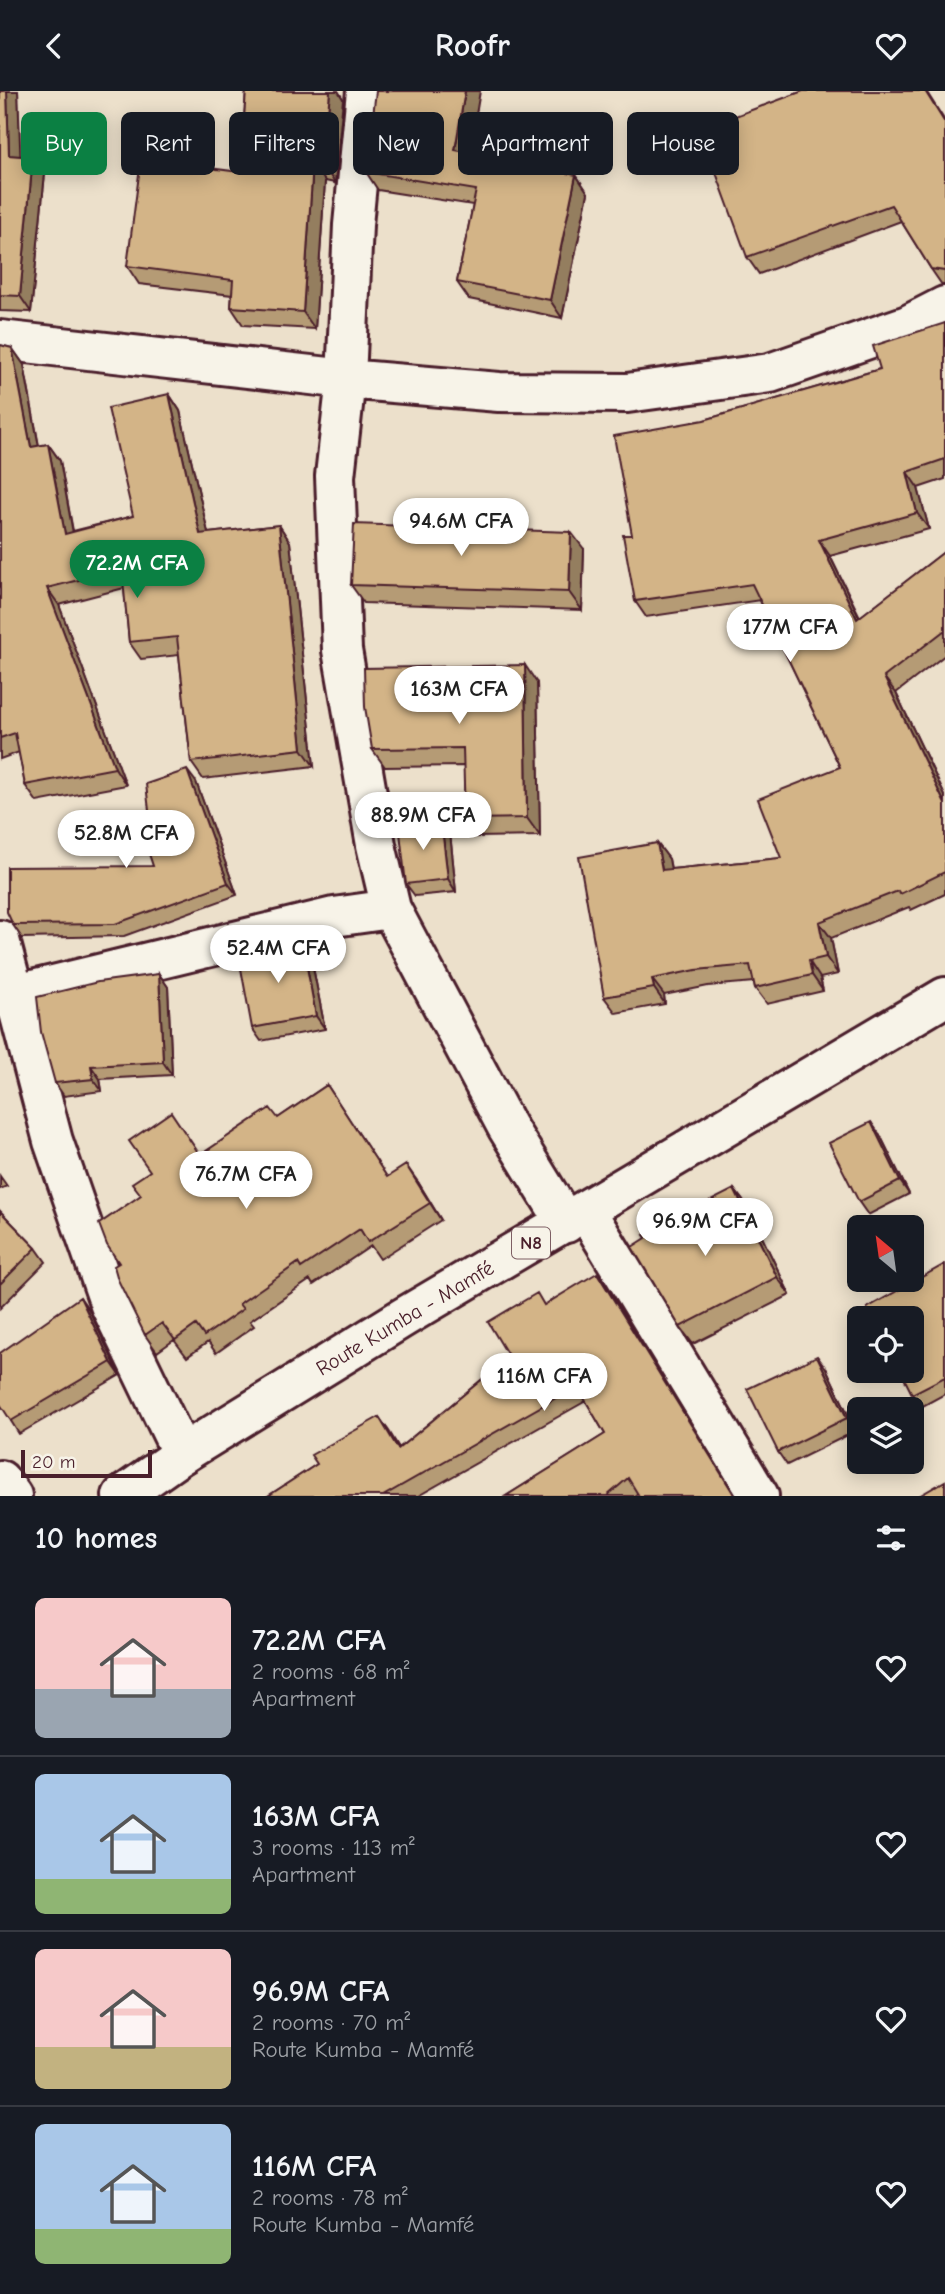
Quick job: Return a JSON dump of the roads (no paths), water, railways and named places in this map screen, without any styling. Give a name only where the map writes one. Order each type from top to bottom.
[{"type":"main road","points":[[366,91],[353,225],[346,379],[335,476],[342,650],[376,845],[391,909],[507,1127],[576,1217],[759,1496]]},
{"type":"main road","points":[[0,340],[346,379],[499,392],[627,393],[770,373],[908,325],[945,306]]},
{"type":"main road","points":[[6,996],[334,917],[391,909]]},
{"type":"main road","points":[[0,940],[6,996],[110,1305],[182,1454]]},
{"type":"main road","name":"Route Kumba - Mamfé","points":[[122,1496],[182,1454],[404,1317],[945,997]]},
{"type":"main road","points":[[0,1480],[12,1496]]}]
